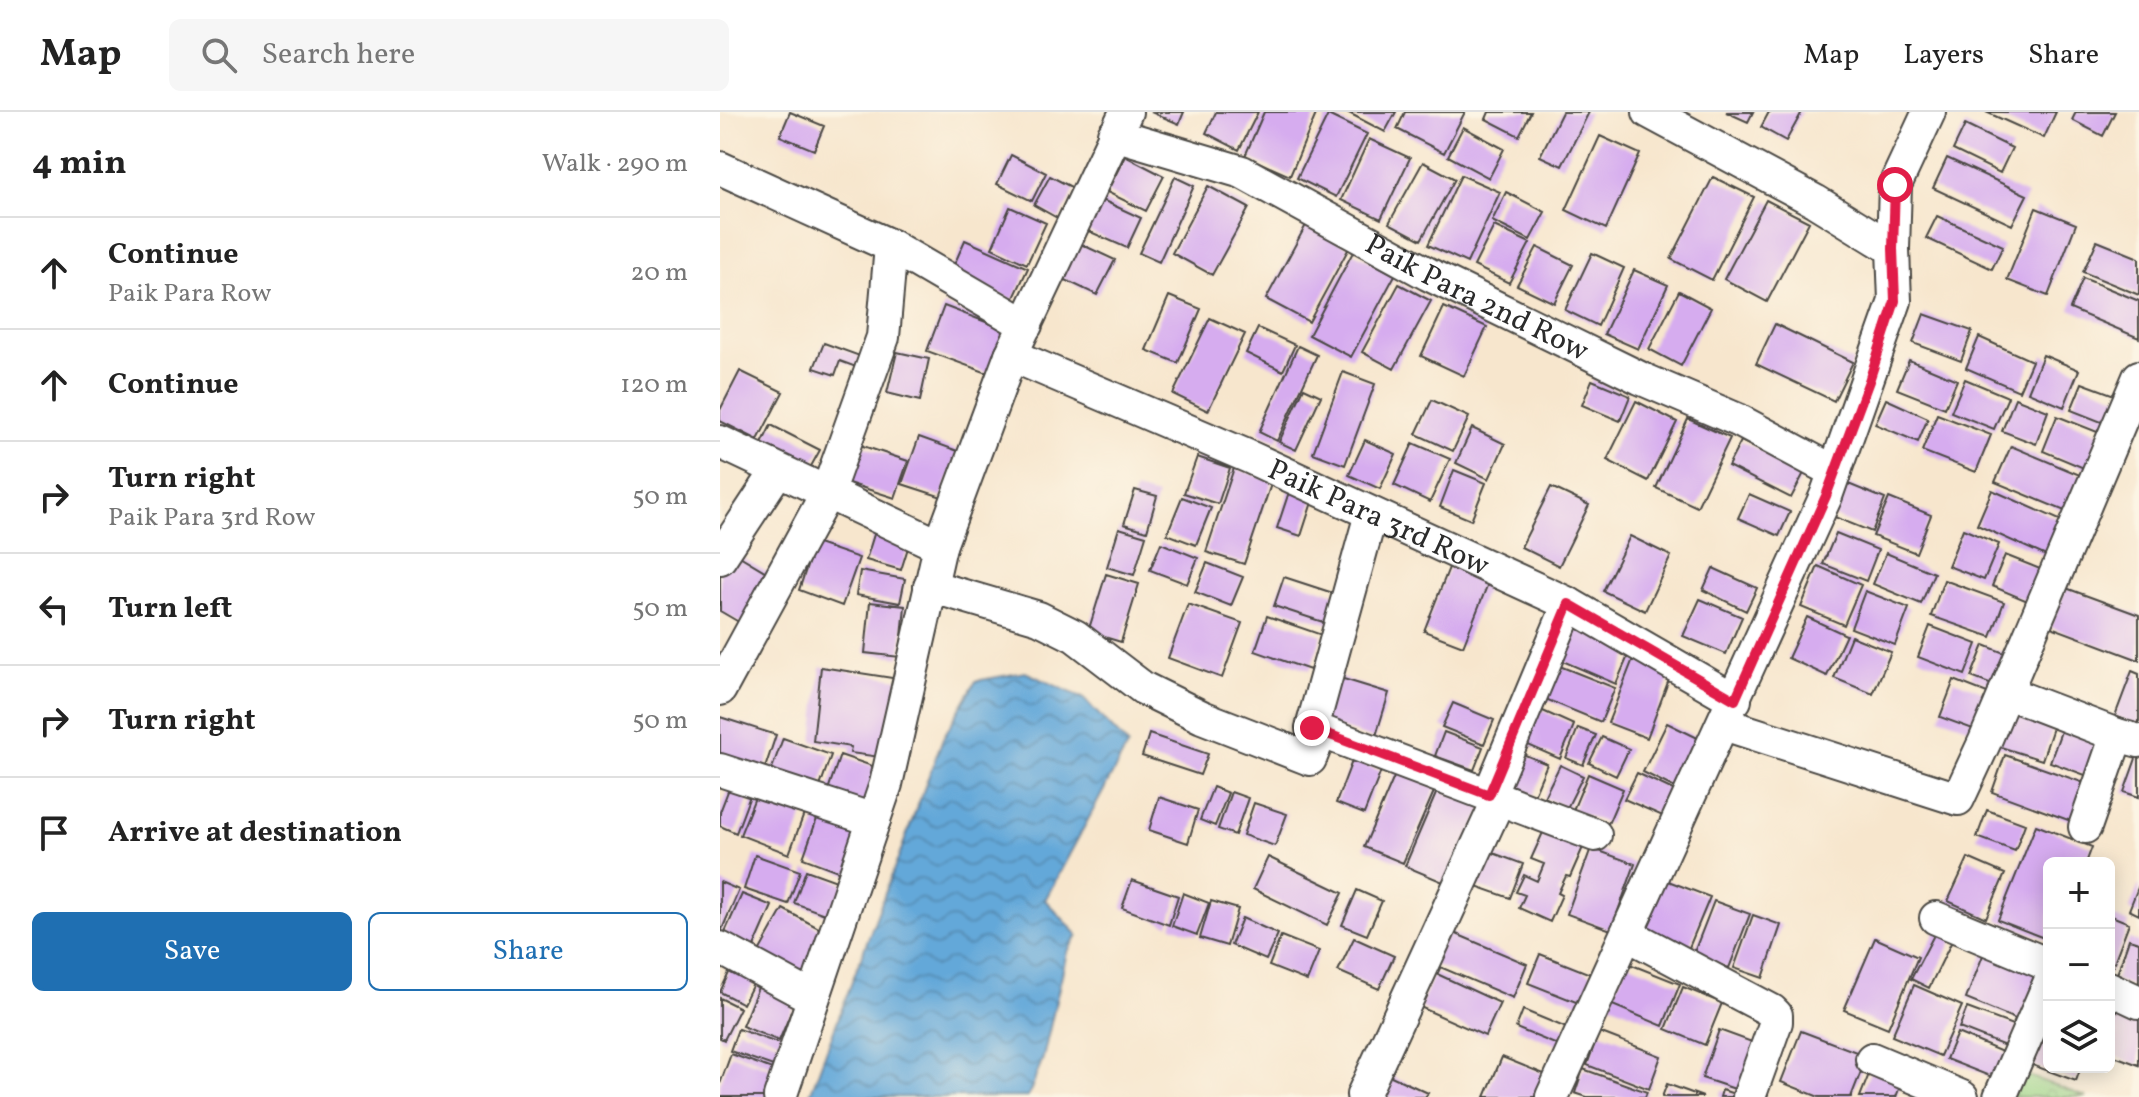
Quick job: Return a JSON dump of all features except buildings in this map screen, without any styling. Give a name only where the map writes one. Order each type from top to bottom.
[{"type":"street","points":[[1649,112],[1815,201],[1893,249]]},
{"type":"street","points":[[1552,1097],[1729,712],[1835,472],[1895,301],[1895,185],[1929,112]]},
{"type":"street","points":[[780,1097],[886,784],[940,546],[1011,355],[1120,123]]},
{"type":"street","name":"Paik Para 2nd Row","points":[[1120,123],[1242,172],[1428,274],[1640,378],[1738,420],[1835,472]]},
{"type":"street","points":[[720,168],[891,246],[1026,325]]},
{"type":"street","points":[[720,689],[827,493],[883,337],[891,246]]},
{"type":"street","name":"Paik Para 3rd Row","points":[[1011,355],[1247,456],[1569,604],[1729,712],[1958,799],[2005,692]]},
{"type":"street","points":[[2085,827],[2128,738],[2005,692],[2139,377]]},
{"type":"street","points":[[720,442],[940,546]]},
{"type":"street","points":[[720,558],[778,470]]},
{"type":"street","points":[[1371,514],[1312,728],[1595,835]]},
{"type":"street","points":[[930,586],[1039,618],[1075,636],[1143,688],[1202,717],[1310,759],[1321,732]]},
{"type":"street","points":[[1364,1097],[1494,797],[1569,604]]},
{"type":"street","points":[[720,770],[874,820]]},
{"type":"street","points":[[1936,918],[2043,963]]},
{"type":"street","points":[[1627,934],[1776,1015],[1749,1097]]},
{"type":"street","points":[[720,948],[813,998]]},
{"type":"street","points":[[2115,991],[2139,1002]]},
{"type":"street","points":[[2000,1097],[2043,998]]},
{"type":"street","points":[[1872,1059],[1962,1097]]},
{"type":"green space","points":[[2010,1069],[2086,1097],[2000,1097]]},
{"type":"water","points":[[1025,672],[1083,698],[1128,745],[1045,900],[1078,935],[1067,952],[1043,1058],[1028,1097],[809,1097],[943,738],[976,681]]},
{"type":"route","points":[[1312,728],[1489,795],[1569,604],[1735,700],[1826,496],[1895,301],[1895,185]]}]
